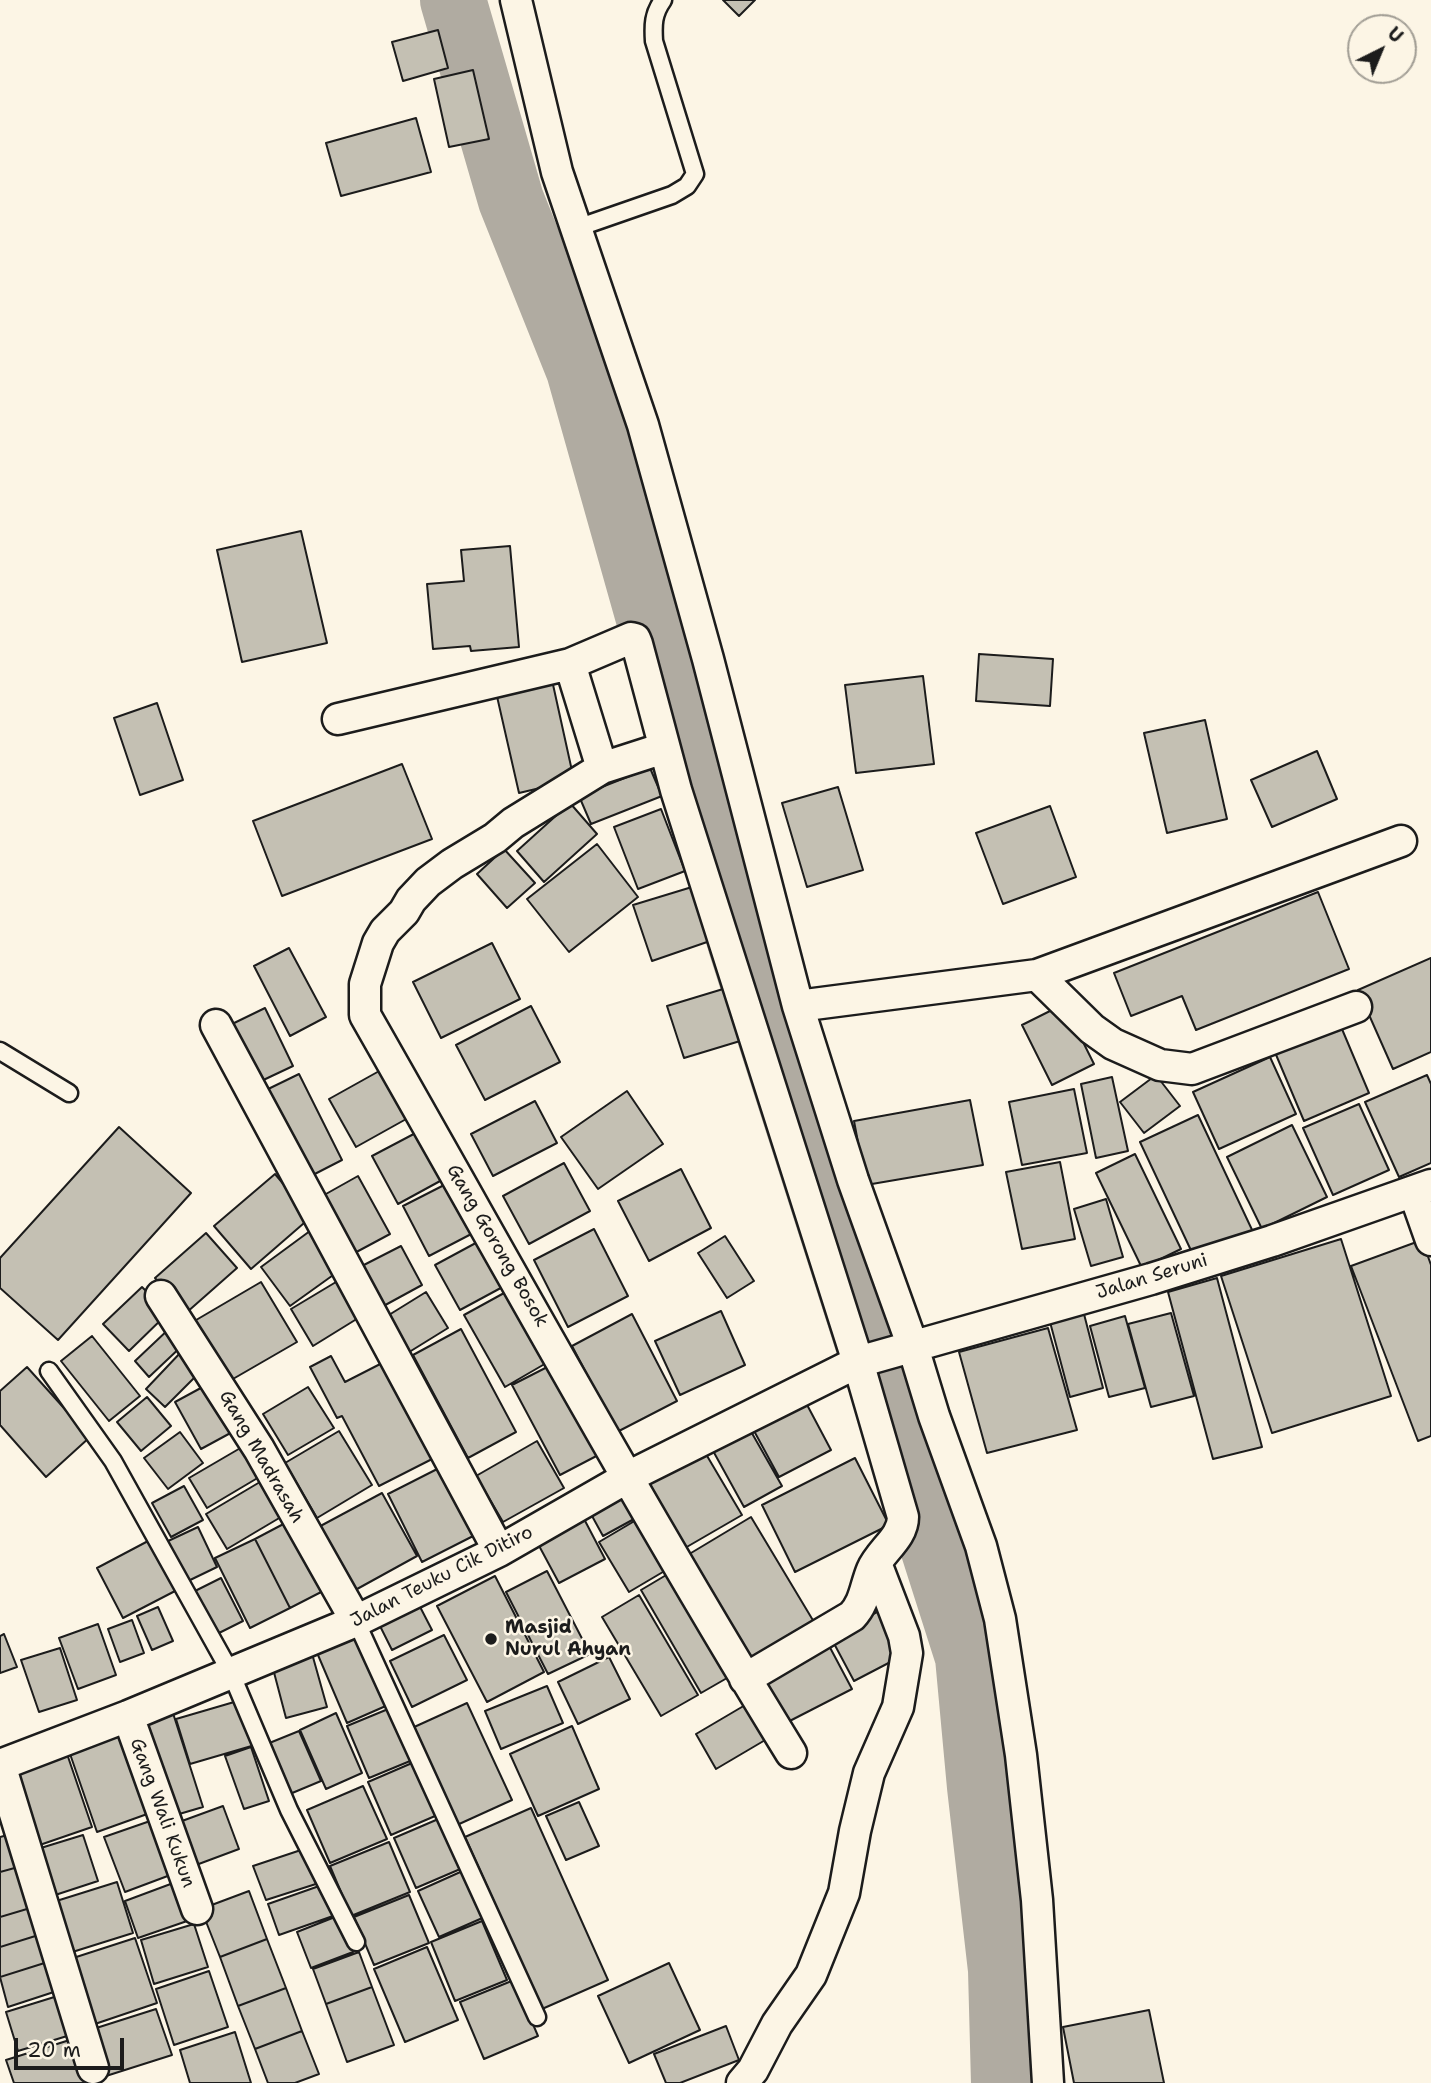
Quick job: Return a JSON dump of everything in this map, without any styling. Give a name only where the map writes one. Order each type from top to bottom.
[{"type":"street","points":[[516,0],[557,172],[643,425],[708,659],[798,1006],[906,1349],[934,1416],[981,1546],[1000,1619],[1021,1755],[1037,1900],[1048,2083]]},
{"type":"street","points":[[338,719],[570,664],[619,642],[635,639],[664,748],[864,1360],[903,1517],[901,1528],[872,1568],[860,1608],[852,1616],[746,1679]]},
{"type":"street","points":[[570,664],[601,768],[664,748]]},
{"type":"street","name":"Gang Gorong Bosok","points":[[601,768],[428,881],[378,943],[365,984],[365,1015],[628,1477],[791,1753]]},
{"type":"street","points":[[798,1006],[1037,975],[1401,841]]},
{"type":"street","points":[[1037,975],[1092,1029],[1113,1044],[1160,1065],[1192,1069],[1356,1007]]},
{"type":"street","points":[[216,1025],[499,1551]]},
{"type":"street","points":[[1422,1189],[1431,1240]]},
{"type":"street","name":"Jalan Seruni","points":[[864,1360],[1151,1279],[1422,1189]]},
{"type":"street","name":"Gang Madrasah","points":[[161,1296],[259,1449],[356,1621]]},
{"type":"street","name":"Jalan Teuku Cik Ditiro","points":[[0,1765],[128,1716],[356,1621],[499,1551],[628,1477],[864,1360]]},
{"type":"street","points":[[742,2083],[753,2070],[778,2024],[811,1975],[844,1893],[869,1773],[898,1707],[907,1653],[897,1615],[876,1563]]},
{"type":"street","name":"Gang Wali Kukun","points":[[128,1716],[197,1909]]},
{"type":"street","points":[[0,1765],[93,2068]]},
{"type":"lane","points":[[577,228],[672,195],[687,186],[695,174],[654,41],[652,23],[663,0]]},
{"type":"lane","points":[[0,1051],[69,1093]]},
{"type":"lane","points":[[49,1371],[113,1461],[232,1673],[289,1810],[356,1942]]},
{"type":"lane","points":[[356,1621],[537,2017]]},
{"type":"building","points":[[723,0],[755,0],[739,16]]},
{"type":"building","points":[[438,30],[448,68],[403,81],[392,42]]},
{"type":"building","points":[[473,70],[489,139],[449,147],[434,79]]},
{"type":"building","points":[[416,118],[431,172],[341,196],[326,143]]},
{"type":"building","points":[[301,531],[327,643],[242,662],[217,550]]},
{"type":"building","points":[[510,546],[519,647],[471,651],[470,646],[433,649],[427,584],[464,581],[461,550]]},
{"type":"building","points":[[979,654],[1053,659],[1050,706],[976,701]]},
{"type":"building","points":[[923,676],[934,764],[856,773],[845,685]]},
{"type":"building","points":[[552,680],[574,780],[519,793],[496,692]]},
{"type":"building","points":[[157,703],[183,780],[140,795],[114,718]]},
{"type":"building","points":[[1205,720],[1227,819],[1167,833],[1144,733]]},
{"type":"building","points":[[1317,751],[1337,799],[1272,827],[1251,780]]},
{"type":"building","points":[[402,764],[432,839],[282,896],[253,821]]},
{"type":"building","points":[[650,768],[662,796],[591,824],[579,796]]},
{"type":"building","points":[[838,787],[863,870],[807,887],[782,803]]},
{"type":"building","points":[[570,803],[597,834],[544,882],[517,851]]},
{"type":"building","points":[[1050,806],[1076,877],[1003,904],[976,833]]},
{"type":"building","points":[[661,809],[685,871],[638,889],[614,827]]},
{"type":"building","points":[[597,844],[638,897],[569,952],[527,899]]},
{"type":"building","points":[[504,849],[535,883],[507,908],[477,874]]},
{"type":"building","points":[[692,887],[710,941],[652,961],[633,905]]},
{"type":"building","points":[[1318,892],[1349,969],[1196,1030],[1182,996],[1131,1016],[1114,973]]},
{"type":"building","points":[[492,943],[520,999],[441,1038],[413,982]]},
{"type":"building","points":[[289,948],[326,1017],[290,1036],[254,966]]},
{"type":"building","points":[[1431,958],[1431,1052],[1393,1069],[1358,990]]},
{"type":"building","points":[[733,986],[750,1038],[684,1058],[667,1006]]},
{"type":"building","points":[[1064,1004],[1094,1064],[1052,1085],[1022,1025]]},
{"type":"building","points":[[531,1006],[560,1062],[485,1100],[456,1045]]},
{"type":"building","points":[[265,1008],[293,1066],[257,1083],[228,1026]]},
{"type":"building","points":[[1339,1022],[1369,1093],[1304,1121],[1274,1050]]},
{"type":"building","points":[[1270,1057],[1296,1114],[1219,1149],[1193,1092]]},
{"type":"building","points":[[390,1065],[417,1113],[356,1147],[329,1099]]},
{"type":"building","points":[[299,1074],[342,1160],[305,1179],[262,1092]]},
{"type":"building","points":[[1156,1075],[1180,1106],[1144,1133],[1120,1102]]},
{"type":"building","points":[[1427,1075],[1431,1084],[1431,1163],[1399,1177],[1365,1102]]},
{"type":"building","points":[[1112,1077],[1128,1151],[1096,1158],[1081,1084]]},
{"type":"building","points":[[1074,1089],[1087,1153],[1022,1165],[1009,1102]]},
{"type":"building","points":[[627,1091],[663,1144],[598,1189],[561,1137]]},
{"type":"building","points":[[970,1100],[983,1165],[866,1185],[854,1121]]},
{"type":"building","points":[[535,1101],[557,1143],[493,1176],[471,1134]]},
{"type":"building","points":[[1359,1104],[1389,1170],[1333,1195],[1303,1128]]},
{"type":"building","points":[[1198,1115],[1254,1234],[1196,1261],[1140,1142]]},
{"type":"building","points":[[1292,1125],[1327,1197],[1262,1229],[1227,1157]]},
{"type":"building","points":[[119,1127],[191,1193],[58,1340],[0,1288],[0,1258]]},
{"type":"building","points":[[427,1127],[453,1174],[398,1204],[372,1156]]},
{"type":"building","points":[[1135,1154],[1181,1249],[1142,1268],[1096,1173]]},
{"type":"building","points":[[1060,1162],[1075,1239],[1022,1249],[1006,1172]]},
{"type":"building","points":[[564,1163],[590,1211],[529,1244],[503,1196]]},
{"type":"building","points":[[681,1169],[711,1228],[649,1261],[618,1201]]},
{"type":"building","points":[[275,1174],[311,1217],[251,1269],[214,1226]]},
{"type":"building","points":[[358,1176],[390,1234],[349,1256],[317,1199]]},
{"type":"building","points":[[452,1181],[479,1230],[429,1256],[403,1206]]},
{"type":"building","points":[[1106,1199],[1123,1257],[1091,1266],[1074,1209]]},
{"type":"building","points":[[314,1228],[343,1268],[290,1306],[261,1267]]},
{"type":"building","points":[[594,1229],[628,1296],[568,1327],[534,1260]]},
{"type":"building","points":[[206,1233],[237,1268],[186,1313],[155,1278]]},
{"type":"building","points":[[725,1236],[754,1281],[727,1298],[698,1253]]},
{"type":"building","points":[[485,1238],[510,1283],[460,1310],[435,1265]]},
{"type":"building","points":[[1341,1239],[1391,1396],[1272,1433],[1221,1276]]},
{"type":"building","points":[[1422,1240],[1431,1265],[1431,1436],[1418,1441],[1351,1266]]},
{"type":"building","points":[[401,1246],[422,1285],[378,1309],[356,1269]]},
{"type":"building","points":[[346,1276],[368,1312],[313,1346],[291,1309]]},
{"type":"building","points":[[1217,1278],[1262,1447],[1213,1459],[1168,1292]]},
{"type":"building","points":[[261,1282],[297,1342],[226,1383],[191,1323]]},
{"type":"building","points":[[142,1287],[168,1313],[129,1351],[103,1324]]},
{"type":"building","points":[[515,1287],[555,1358],[505,1387],[464,1315]]},
{"type":"building","points":[[426,1292],[448,1328],[406,1354],[384,1318]]},
{"type":"building","points":[[721,1311],[745,1365],[680,1395],[655,1341]]},
{"type":"building","points":[[1171,1313],[1194,1396],[1151,1407],[1128,1324]]},
{"type":"building","points":[[632,1314],[677,1401],[617,1432],[572,1346]]},
{"type":"building","points":[[1084,1314],[1103,1388],[1070,1397],[1050,1322]]},
{"type":"building","points":[[1125,1316],[1145,1388],[1109,1397],[1090,1326]]},
{"type":"building","points":[[171,1327],[185,1343],[149,1377],[135,1361]]},
{"type":"building","points":[[1048,1328],[1077,1430],[987,1453],[959,1352]]},
{"type":"building","points":[[461,1329],[516,1432],[468,1458],[413,1355]]},
{"type":"building","points":[[92,1336],[140,1396],[109,1421],[61,1361]]},
{"type":"building","points":[[182,1351],[202,1370],[165,1407],[146,1389]]},
{"type":"building","points":[[331,1356],[345,1382],[390,1359],[440,1455],[379,1486],[342,1416],[337,1418],[310,1367]]},
{"type":"building","points":[[559,1361],[606,1451],[560,1475],[512,1385]]},
{"type":"building","points":[[27,1367],[90,1437],[46,1477],[0,1425],[0,1391]]},
{"type":"building","points":[[210,1383],[236,1430],[201,1449],[175,1402]]},
{"type":"building","points":[[308,1387],[334,1428],[288,1455],[263,1414]]},
{"type":"building","points":[[147,1397],[171,1426],[141,1451],[117,1422]]},
{"type":"building","points":[[805,1401],[831,1450],[779,1477],[753,1429]]},
{"type":"building","points":[[749,1428],[782,1486],[744,1507],[712,1449]]},
{"type":"building","points":[[339,1431],[372,1485],[317,1518],[285,1463]]},
{"type":"building","points":[[180,1432],[203,1463],[168,1489],[144,1458]]},
{"type":"building","points":[[537,1441],[564,1488],[503,1522],[476,1476]]},
{"type":"building","points":[[249,1443],[266,1473],[207,1508],[189,1478]]},
{"type":"building","points":[[700,1444],[742,1515],[685,1548],[644,1477]]},
{"type":"building","points":[[855,1458],[889,1525],[795,1572],[762,1505]]},
{"type":"building","points":[[449,1463],[483,1531],[422,1562],[388,1494]]},
{"type":"building","points":[[265,1479],[286,1514],[227,1549],[206,1514]]},
{"type":"building","points":[[628,1482],[645,1513],[603,1536],[586,1505]]},
{"type":"building","points":[[184,1486],[203,1520],[171,1537],[152,1503]]},
{"type":"building","points":[[382,1493],[417,1556],[348,1594],[313,1530]]},
{"type":"building","points":[[643,1516],[673,1566],[629,1592],[599,1542]]},
{"type":"building","points":[[583,1517],[605,1559],[559,1583],[537,1542]]},
{"type":"building","points":[[751,1517],[817,1627],[746,1669],[681,1559]]},
{"type":"building","points":[[291,1520],[327,1589],[290,1608],[255,1539]]},
{"type":"building","points":[[198,1527],[217,1567],[186,1582],[166,1542]]},
{"type":"building","points":[[255,1539],[290,1608],[250,1628],[215,1558]]},
{"type":"building","points":[[150,1540],[177,1590],[123,1618],[97,1568]]},
{"type":"building","points":[[547,1571],[590,1654],[548,1674],[506,1592]]},
{"type":"building","points":[[673,1571],[734,1674],[701,1693],[641,1590]]},
{"type":"building","name":"Masjid Nurul Ahyan","points":[[495,1576],[544,1672],[487,1702],[437,1606]]},
{"type":"building","points":[[221,1578],[243,1621],[213,1636],[191,1593]]},
{"type":"building","points":[[639,1595],[698,1695],[661,1716],[602,1617]]},
{"type":"building","points":[[417,1601],[432,1630],[392,1650],[377,1620]]},
{"type":"building","points":[[158,1607],[173,1641],[152,1650],[137,1616]]},
{"type":"building","points":[[879,1611],[902,1656],[854,1681],[830,1636]]},
{"type":"building","points":[[132,1620],[144,1653],[120,1662],[108,1629]]},
{"type":"building","points":[[98,1624],[116,1675],[78,1689],[59,1638]]},
{"type":"building","points":[[356,1631],[388,1705],[347,1723],[315,1648]]},
{"type":"building","points":[[4,1634],[17,1667],[0,1673],[0,1636]]},
{"type":"building","points":[[444,1635],[467,1680],[412,1707],[390,1661]]},
{"type":"building","points":[[826,1640],[852,1689],[778,1727],[752,1678]]},
{"type":"building","points":[[60,1648],[77,1700],[39,1712],[21,1660]]},
{"type":"building","points":[[311,1650],[327,1707],[286,1718],[271,1661]]},
{"type":"building","points":[[609,1657],[630,1699],[578,1724],[558,1682]]},
{"type":"building","points":[[547,1686],[563,1723],[501,1749],[485,1711]]},
{"type":"building","points":[[241,1700],[255,1745],[190,1764],[176,1719]]},
{"type":"building","points":[[752,1701],[772,1736],[716,1769],[696,1734]]},
{"type":"building","points":[[467,1703],[512,1800],[457,1825],[412,1728]]},
{"type":"building","points":[[393,1707],[415,1759],[369,1778],[347,1726]]},
{"type":"building","points":[[172,1710],[203,1807],[169,1817],[139,1721]]},
{"type":"building","points":[[336,1713],[362,1773],[326,1789],[300,1730]]},
{"type":"building","points":[[572,1726],[599,1789],[538,1816],[510,1754]]},
{"type":"building","points":[[299,1731],[321,1781],[285,1796],[262,1746]]},
{"type":"building","points":[[123,1732],[150,1813],[97,1832],[69,1751]]},
{"type":"building","points":[[251,1747],[269,1801],[244,1809],[225,1756]]},
{"type":"building","points":[[65,1748],[92,1827],[31,1848],[4,1769]]},
{"type":"building","points":[[419,1760],[442,1813],[391,1835],[368,1782]]},
{"type":"building","points":[[363,1786],[387,1839],[330,1863],[307,1810]]},
{"type":"building","points":[[579,1802],[599,1846],[566,1860],[546,1816]]},
{"type":"building","points":[[223,1806],[239,1849],[188,1868],[171,1825]]},
{"type":"building","points":[[531,1808],[608,1980],[542,2009],[465,1837]]},
{"type":"building","points":[[443,1817],[465,1867],[416,1888],[394,1838]]},
{"type":"building","points":[[153,1820],[173,1874],[125,1892],[104,1837]]},
{"type":"building","points":[[19,1832],[29,1864],[0,1872],[0,1837]]},
{"type":"building","points":[[83,1835],[98,1881],[46,1898],[31,1851]]},
{"type":"building","points":[[389,1842],[410,1892],[351,1916],[330,1866]]},
{"type":"building","points":[[307,1848],[319,1883],[266,1900],[253,1866]]},
{"type":"building","points":[[29,1864],[37,1906],[0,1917],[0,1872]]},
{"type":"building","points":[[467,1869],[487,1916],[439,1937],[418,1891]]},
{"type":"building","points":[[117,1882],[133,1933],[66,1954],[50,1903]]},
{"type":"building","points":[[176,1882],[190,1920],[138,1938],[125,1901]]},
{"type":"building","points":[[322,1885],[333,1916],[279,1935],[268,1904]]},
{"type":"building","points":[[249,1891],[267,1939],[220,1957],[201,1909]]},
{"type":"building","points":[[409,1895],[429,1943],[374,1965],[354,1917]]},
{"type":"building","points":[[37,1906],[45,1933],[0,1947],[0,1917]]},
{"type":"building","points":[[340,1915],[353,1952],[311,1968],[297,1932]]},
{"type":"building","points":[[482,1921],[507,1980],[455,2001],[431,1942]]},
{"type":"building","points":[[194,1924],[208,1967],[154,1984],[141,1940]]},
{"type":"building","points":[[45,1933],[54,1960],[0,1977],[0,1947]]},
{"type":"building","points":[[135,1938],[157,2003],[89,2026],[67,1960]]},
{"type":"building","points":[[267,1939],[286,1988],[238,2006],[220,1957]]},
{"type":"building","points":[[427,1947],[458,2020],[405,2042],[374,1969]]},
{"type":"building","points":[[359,1952],[372,1987],[326,2004],[313,1969]]},
{"type":"building","points":[[54,1960],[63,1989],[8,2007],[0,1977]]},
{"type":"building","points":[[669,1963],[700,2030],[629,2063],[598,1996]]},
{"type":"building","points":[[209,1971],[228,2027],[174,2045],[156,1989]]},
{"type":"building","points":[[514,1980],[538,2036],[484,2059],[460,2002]]},
{"type":"building","points":[[372,1987],[394,2045],[347,2062],[326,2004]]},
{"type":"building","points":[[286,1988],[302,2031],[255,2049],[238,2006]]},
{"type":"building","points":[[64,1994],[77,2033],[18,2051],[6,2012]]},
{"type":"building","points":[[156,2009],[172,2055],[106,2076],[90,2030]]},
{"type":"building","points":[[1149,2010],[1164,2083],[1074,2083],[1063,2027]]},
{"type":"building","points":[[726,2026],[739,2060],[680,2083],[666,2083],[654,2054]]},
{"type":"building","points":[[302,2031],[319,2074],[295,2083],[268,2083],[255,2049]]},
{"type":"building","points":[[235,2032],[251,2083],[190,2083],[180,2050]]},
{"type":"building","points":[[76,2038],[91,2083],[14,2083],[6,2060]]},
{"type":"waterway","points":[[453,0],[511,200],[579,370],[741,945],[968,1657],[1001,1970],[1004,2083]]},
{"type":"place","name":"Masjid Nurul Ahyan","points":[[491,1639]]}]
